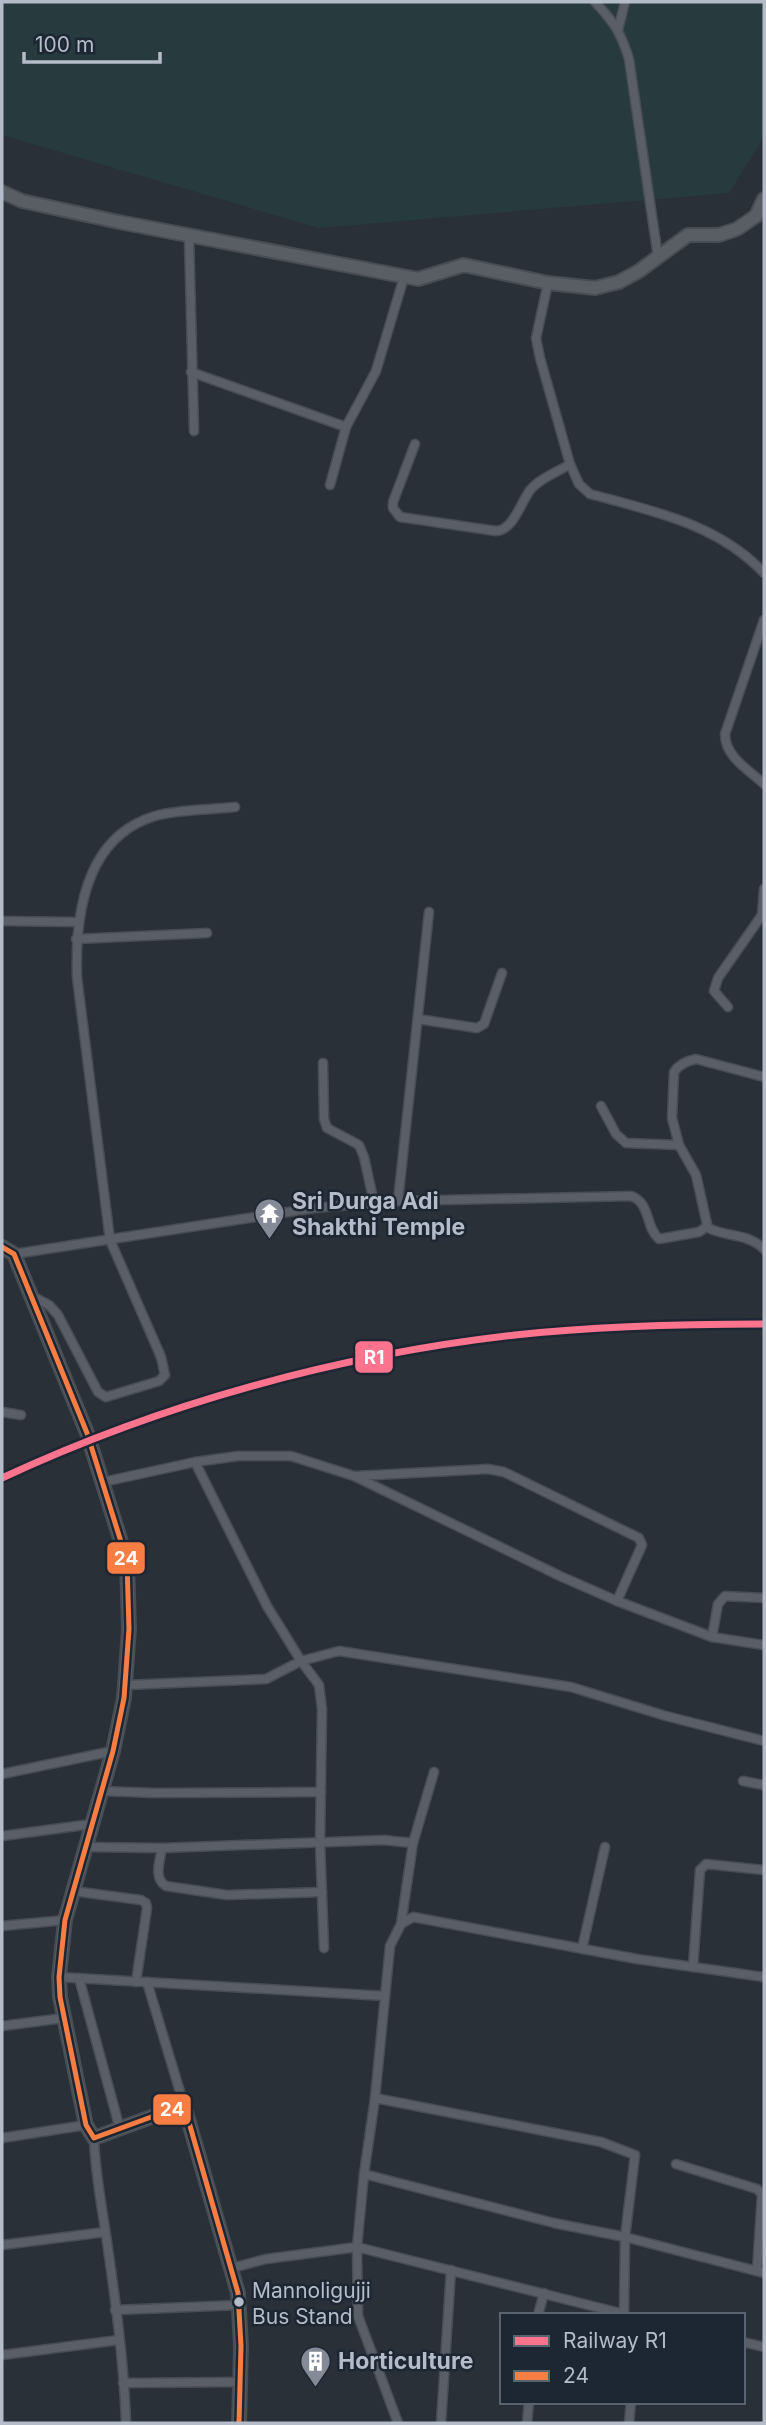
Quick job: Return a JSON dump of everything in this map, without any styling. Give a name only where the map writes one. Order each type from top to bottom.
[{"type":"street","points":[[595,2],[618,30],[629,59],[658,257]]},
{"type":"street","points":[[618,30],[625,2]]},
{"type":"street","points":[[2,192],[22,201],[404,277],[418,279],[464,265],[548,283],[594,288],[619,282],[639,271],[688,235],[719,235],[737,229],[756,216],[764,199]]},
{"type":"street","points":[[189,236],[194,431]]},
{"type":"street","points":[[330,485],[346,427],[376,371],[404,277]]},
{"type":"street","points":[[548,283],[536,338],[570,464],[579,484],[590,494],[681,519],[730,543],[764,573]]},
{"type":"street","points":[[191,372],[346,427]]},
{"type":"street","points":[[415,444],[393,502],[396,513],[400,517],[496,531],[502,531],[509,524],[531,489],[570,464]]},
{"type":"street","points":[[764,620],[725,734],[725,744],[729,752],[764,784]]},
{"type":"street","points":[[32,1296],[49,1305],[58,1315],[98,1392],[106,1397],[159,1381],[165,1375],[166,1367],[110,1240],[77,976],[78,922],[81,903],[96,861],[117,837],[134,825],[156,816],[235,807]]},
{"type":"street","points":[[728,1007],[714,991],[718,978],[762,915],[764,888]]},
{"type":"street","points":[[398,1201],[429,912]]},
{"type":"street","points":[[2,921],[78,922]]},
{"type":"street","points":[[76,939],[207,933]]},
{"type":"street","points":[[418,1019],[477,1028],[484,1024],[502,973]]},
{"type":"street","points":[[764,1077],[696,1059],[688,1061],[674,1072],[672,1118],[679,1145],[696,1175],[706,1227],[718,1234],[748,1237],[764,1249]]},
{"type":"street","points":[[323,1063],[324,1119],[327,1128],[359,1145],[374,1203]]},
{"type":"street","points":[[601,1106],[616,1134],[626,1143],[679,1145]]},
{"type":"street","points":[[2,1247],[15,1254],[314,1208],[398,1201],[631,1196],[639,1199],[645,1207],[653,1234],[659,1239],[699,1231],[706,1227]]},
{"type":"street","points":[[15,1254],[88,1433],[127,1561],[129,1629],[125,1685],[113,1751],[65,1920],[59,1977],[64,2018],[86,2125],[94,2138],[95,2169],[106,2232],[119,2340],[125,2423]]},
{"type":"street","points":[[2,1412],[21,1415]]},
{"type":"street","points":[[103,1482],[195,1462],[238,1456],[291,1456],[354,1476],[560,1577],[617,1601],[712,1637],[764,1645]]},
{"type":"street","points":[[195,1462],[267,1606],[319,1685],[322,1709],[320,1843],[324,1948]]},
{"type":"street","points":[[354,1476],[477,1469],[504,1472],[639,1538],[642,1545],[617,1601]]},
{"type":"street","points":[[712,1637],[718,1604],[725,1596],[764,1598]]},
{"type":"street","points":[[125,1685],[266,1678],[301,1661],[340,1651],[571,1687],[666,1716],[764,1741]]},
{"type":"street","points":[[2,1774],[113,1751]]},
{"type":"street","points":[[398,2423],[358,2316],[357,2247],[390,1946],[401,1924],[413,1843],[434,1772]]},
{"type":"street","points":[[743,1781],[764,1785]]},
{"type":"street","points":[[102,1791],[321,1792]]},
{"type":"street","points":[[2,1836],[92,1824]]},
{"type":"street","points":[[86,1847],[162,1848],[384,1840],[413,1843]]},
{"type":"street","points":[[582,1949],[605,1847]]},
{"type":"street","points":[[162,1848],[158,1877],[160,1882],[166,1885],[227,1895],[322,1892]]},
{"type":"street","points":[[693,1967],[701,1870],[706,1864],[764,1870]]},
{"type":"street","points":[[73,1891],[141,1900],[146,1903],[136,1982]]},
{"type":"street","points":[[401,1924],[414,1917],[582,1949],[764,1977]]},
{"type":"street","points":[[2,1926],[65,1920]]},
{"type":"street","points":[[59,1977],[385,1996]]},
{"type":"street","points":[[79,1978],[120,2129]]},
{"type":"street","points":[[147,1982],[238,2293],[239,2423]]},
{"type":"street","points":[[2,2026],[64,2018]]},
{"type":"street","points":[[375,2098],[601,2142],[635,2155],[625,2237],[626,2313]]},
{"type":"street","points":[[94,2138],[184,2105]]},
{"type":"street","points":[[2,2138],[86,2125]]},
{"type":"street","points":[[364,2174],[761,2272],[762,2194],[757,2189],[676,2164]]},
{"type":"street","points":[[2,2245],[106,2232]]},
{"type":"street","points":[[232,2268],[266,2259],[357,2247],[622,2313]]},
{"type":"street","points":[[440,2423],[451,2270]]},
{"type":"street","points":[[539,2313],[544,2293]]},
{"type":"street","points":[[115,2310],[239,2305]]},
{"type":"street","points":[[2,2355],[119,2340]]},
{"type":"street","points":[[745,2342],[764,2347]]},
{"type":"street","points":[[123,2383],[240,2382]]},
{"type":"street","points":[[527,2423],[529,2404]]},
{"type":"street","points":[[629,2423],[631,2404]]},
{"type":"green space","points":[[2,2],[764,2],[764,137],[729,193],[319,228],[2,135]]},
{"type":"rail line","name":"R1","points":[[2,1478],[63,1451],[189,1405],[318,1369],[383,1355],[546,1332],[640,1326],[764,1324]]},
{"type":"transit line","name":"24","points":[[2,1247],[14,1254],[87,1433],[127,1561],[129,1629],[124,1698],[113,1751],[65,1920],[59,1977],[60,1997],[86,2125],[94,2138],[184,2105],[238,2293],[241,2346],[239,2423]]},
{"type":"place","name":"Sri Durga Adi Shakthi Temple","points":[[269,1241]]},
{"type":"place","name":"Mannoligujji Bus Stand","points":[[239,2302]]},
{"type":"place","name":"Horticulture","points":[[315,2388]]}]
